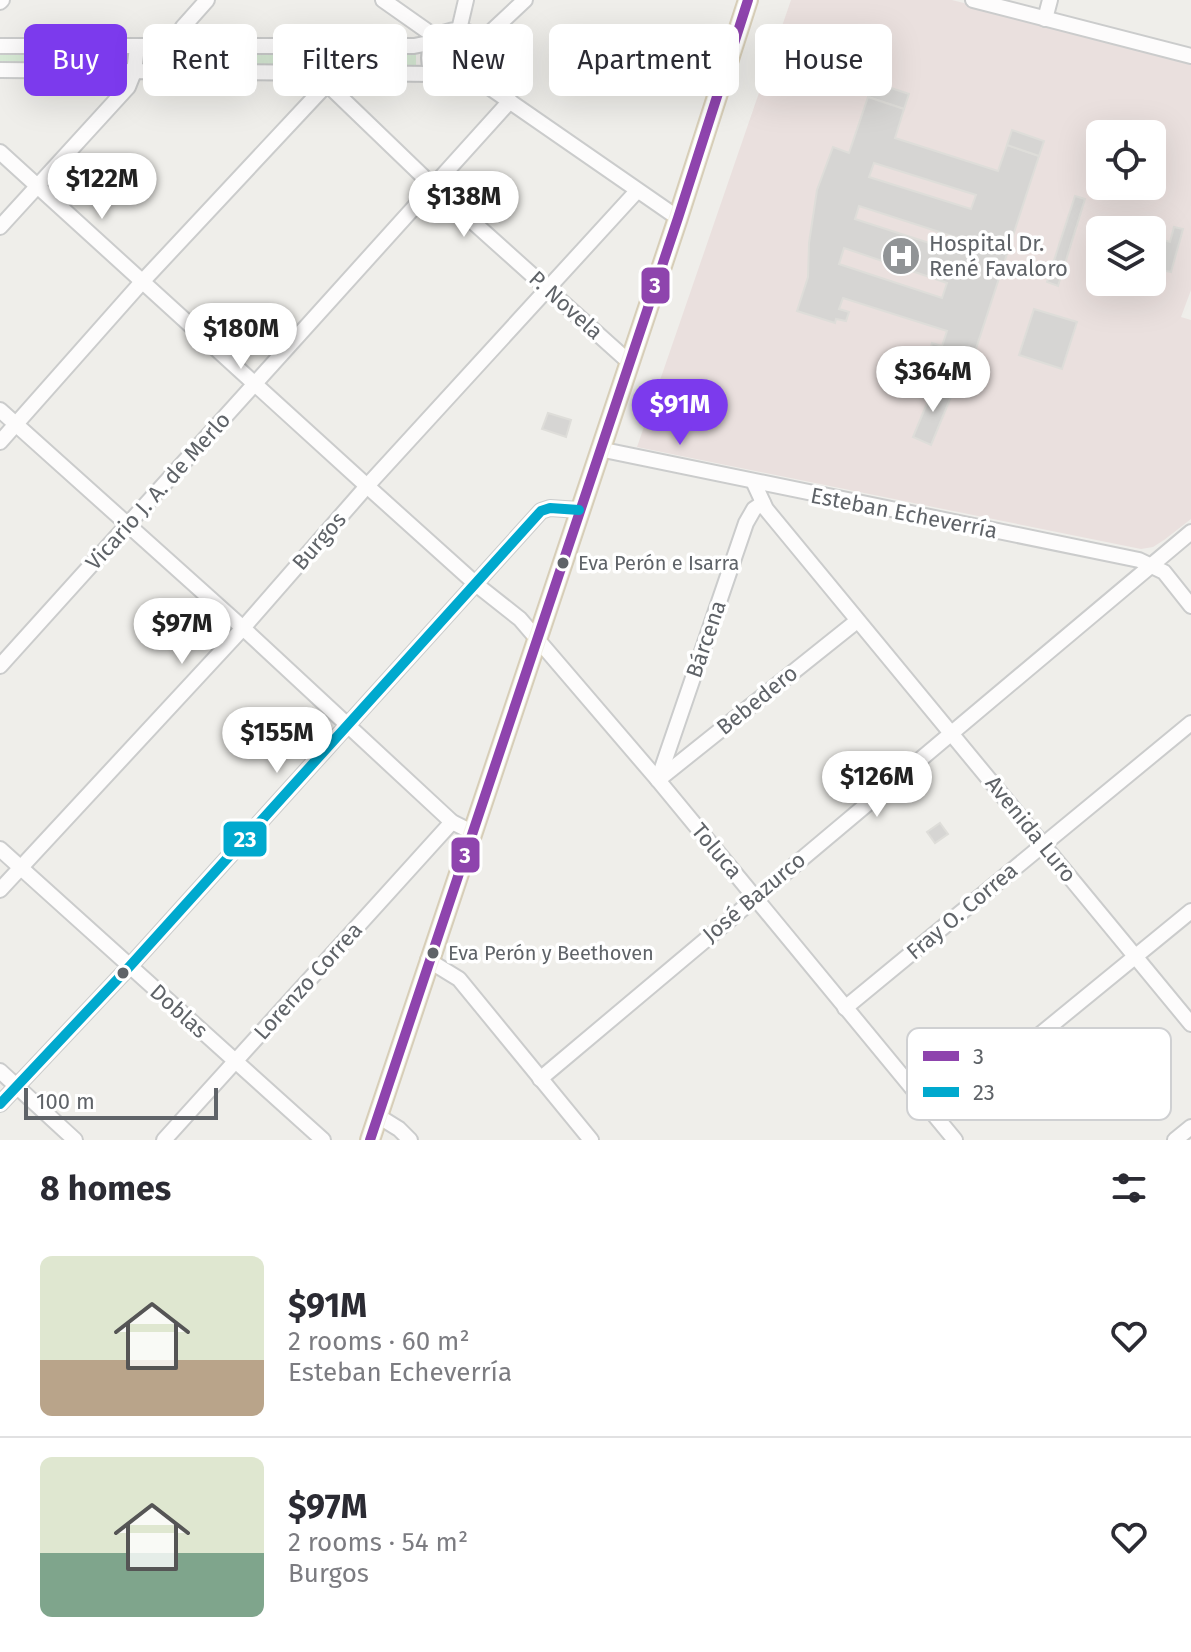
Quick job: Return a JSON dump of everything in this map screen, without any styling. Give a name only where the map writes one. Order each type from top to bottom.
[{"type":"main road","points":[[370,1140],[748,0]]},
{"type":"street","points":[[186,24],[207,0]]},
{"type":"street","points":[[383,0],[423,30]]},
{"type":"street","points":[[460,24],[466,0]]},
{"type":"street","points":[[499,24],[525,0]]},
{"type":"street","points":[[973,0],[1191,56]]},
{"type":"street","points":[[1045,19],[1050,0]]},
{"type":"street","points":[[257,47],[423,44]]},
{"type":"street","points":[[0,46],[143,47]]},
{"type":"street","points":[[0,227],[128,87],[134,72],[137,47]]},
{"type":"street","points":[[0,70],[273,77]]},
{"type":"street","points":[[0,442],[311,96]]},
{"type":"street","name":"P. Novela","points":[[343,96],[434,187],[629,362]]},
{"type":"street","points":[[503,96],[678,218]]},
{"type":"street","name":"Vicario J. A. de Merlo","points":[[0,666],[510,101]]},
{"type":"street","name":"Toluca","points":[[0,152],[477,585],[520,619],[658,780],[907,1081]]},
{"type":"street","name":"Burgos","points":[[0,890],[243,628],[367,486],[637,191]]},
{"type":"street","points":[[0,410],[243,628],[452,822],[472,832]]},
{"type":"street","name":"Esteban Echeverría","points":[[599,449],[1152,565]]},
{"type":"street","name":"Avenida Luro","points":[[754,483],[763,503],[857,621],[1191,1024]]},
{"type":"street","name":"Bárcena","points":[[658,780],[746,523],[754,509],[763,503]]},
{"type":"street","points":[[0,1104],[130,966],[541,511],[550,508],[579,510]]},
{"type":"street","name":"José Bazurco","points":[[540,1079],[1191,532]]},
{"type":"street","points":[[1152,565],[1164,572],[1191,606]]},
{"type":"street","name":"Bebedero","points":[[658,780],[857,621]]},
{"type":"street","name":"Fray O. Correa","points":[[845,1008],[1191,723]]},
{"type":"street","name":"Lorenzo Correa","points":[[164,1140],[452,822]]},
{"type":"street","name":"Doblas","points":[[0,849],[323,1140]]},
{"type":"street","points":[[1048,1028],[1191,911]]},
{"type":"street","points":[[428,960],[459,979],[591,1140]]},
{"type":"street","points":[[0,1071],[75,1140]]},
{"type":"street","points":[[378,1116],[410,1140]]},
{"type":"street","name":"Toluca","points":[[940,1120],[955,1140]]},
{"type":"street","points":[[1175,1140],[1191,1127]]},
{"type":"shaded area","name":"Hospital Dr. René Favaloro","points":[[791,0],[952,0],[1191,62],[1191,290],[1181,317],[1191,320],[1191,519],[1153,547],[1141,549],[637,447],[758,96],[892,96],[892,24],[783,24]]},
{"type":"green space","points":[[0,52],[24,52],[24,63],[0,63]]},
{"type":"green space","points":[[257,53],[273,53],[273,64],[257,64]]},
{"type":"green space","points":[[407,53],[416,53],[416,65],[407,65]]},
{"type":"building","points":[[892,88],[909,94],[904,109],[868,97],[892,96]]},
{"type":"building","points":[[868,97],[904,109],[895,138],[998,171],[1007,145],[1039,156],[970,367],[938,357],[939,354],[930,351],[932,343],[942,346],[947,331],[843,298],[839,309],[849,312],[846,321],[836,319],[835,323],[797,311],[808,277],[809,243],[817,190],[833,147],[849,153]],"holes":[[[874,163],[976,195],[971,209],[869,177]],[[859,206],[961,239],[957,252],[855,219]],[[844,248],[947,283],[942,298],[839,264]]]},
{"type":"building","points":[[1012,130],[1044,141],[1039,156],[1007,145]]},
{"type":"building","points":[[1075,196],[1085,199],[1058,286],[1047,282]]},
{"type":"building","points":[[1174,227],[1183,229],[1171,272],[1166,271],[1166,241],[1170,242]]},
{"type":"building","points":[[1034,309],[1077,322],[1062,369],[1019,355]]},
{"type":"building","points":[[935,384],[953,392],[931,445],[913,437]]},
{"type":"building","points":[[548,413],[571,420],[566,437],[542,429]]},
{"type":"building","points":[[940,823],[948,834],[935,843],[927,832]]},
{"type":"transit line","name":"3","points":[[370,1140],[748,0]]},
{"type":"transit line","name":"23","points":[[0,1104],[130,966],[541,511],[550,508],[579,510]]},
{"type":"place","name":"Hospital Dr. René Favaloro","points":[[901,256]]},
{"type":"place","name":"Eva Perón e Isarra","points":[[563,563]]},
{"type":"place","name":"Eva Perón y Beethoven","points":[[433,953]]}]
